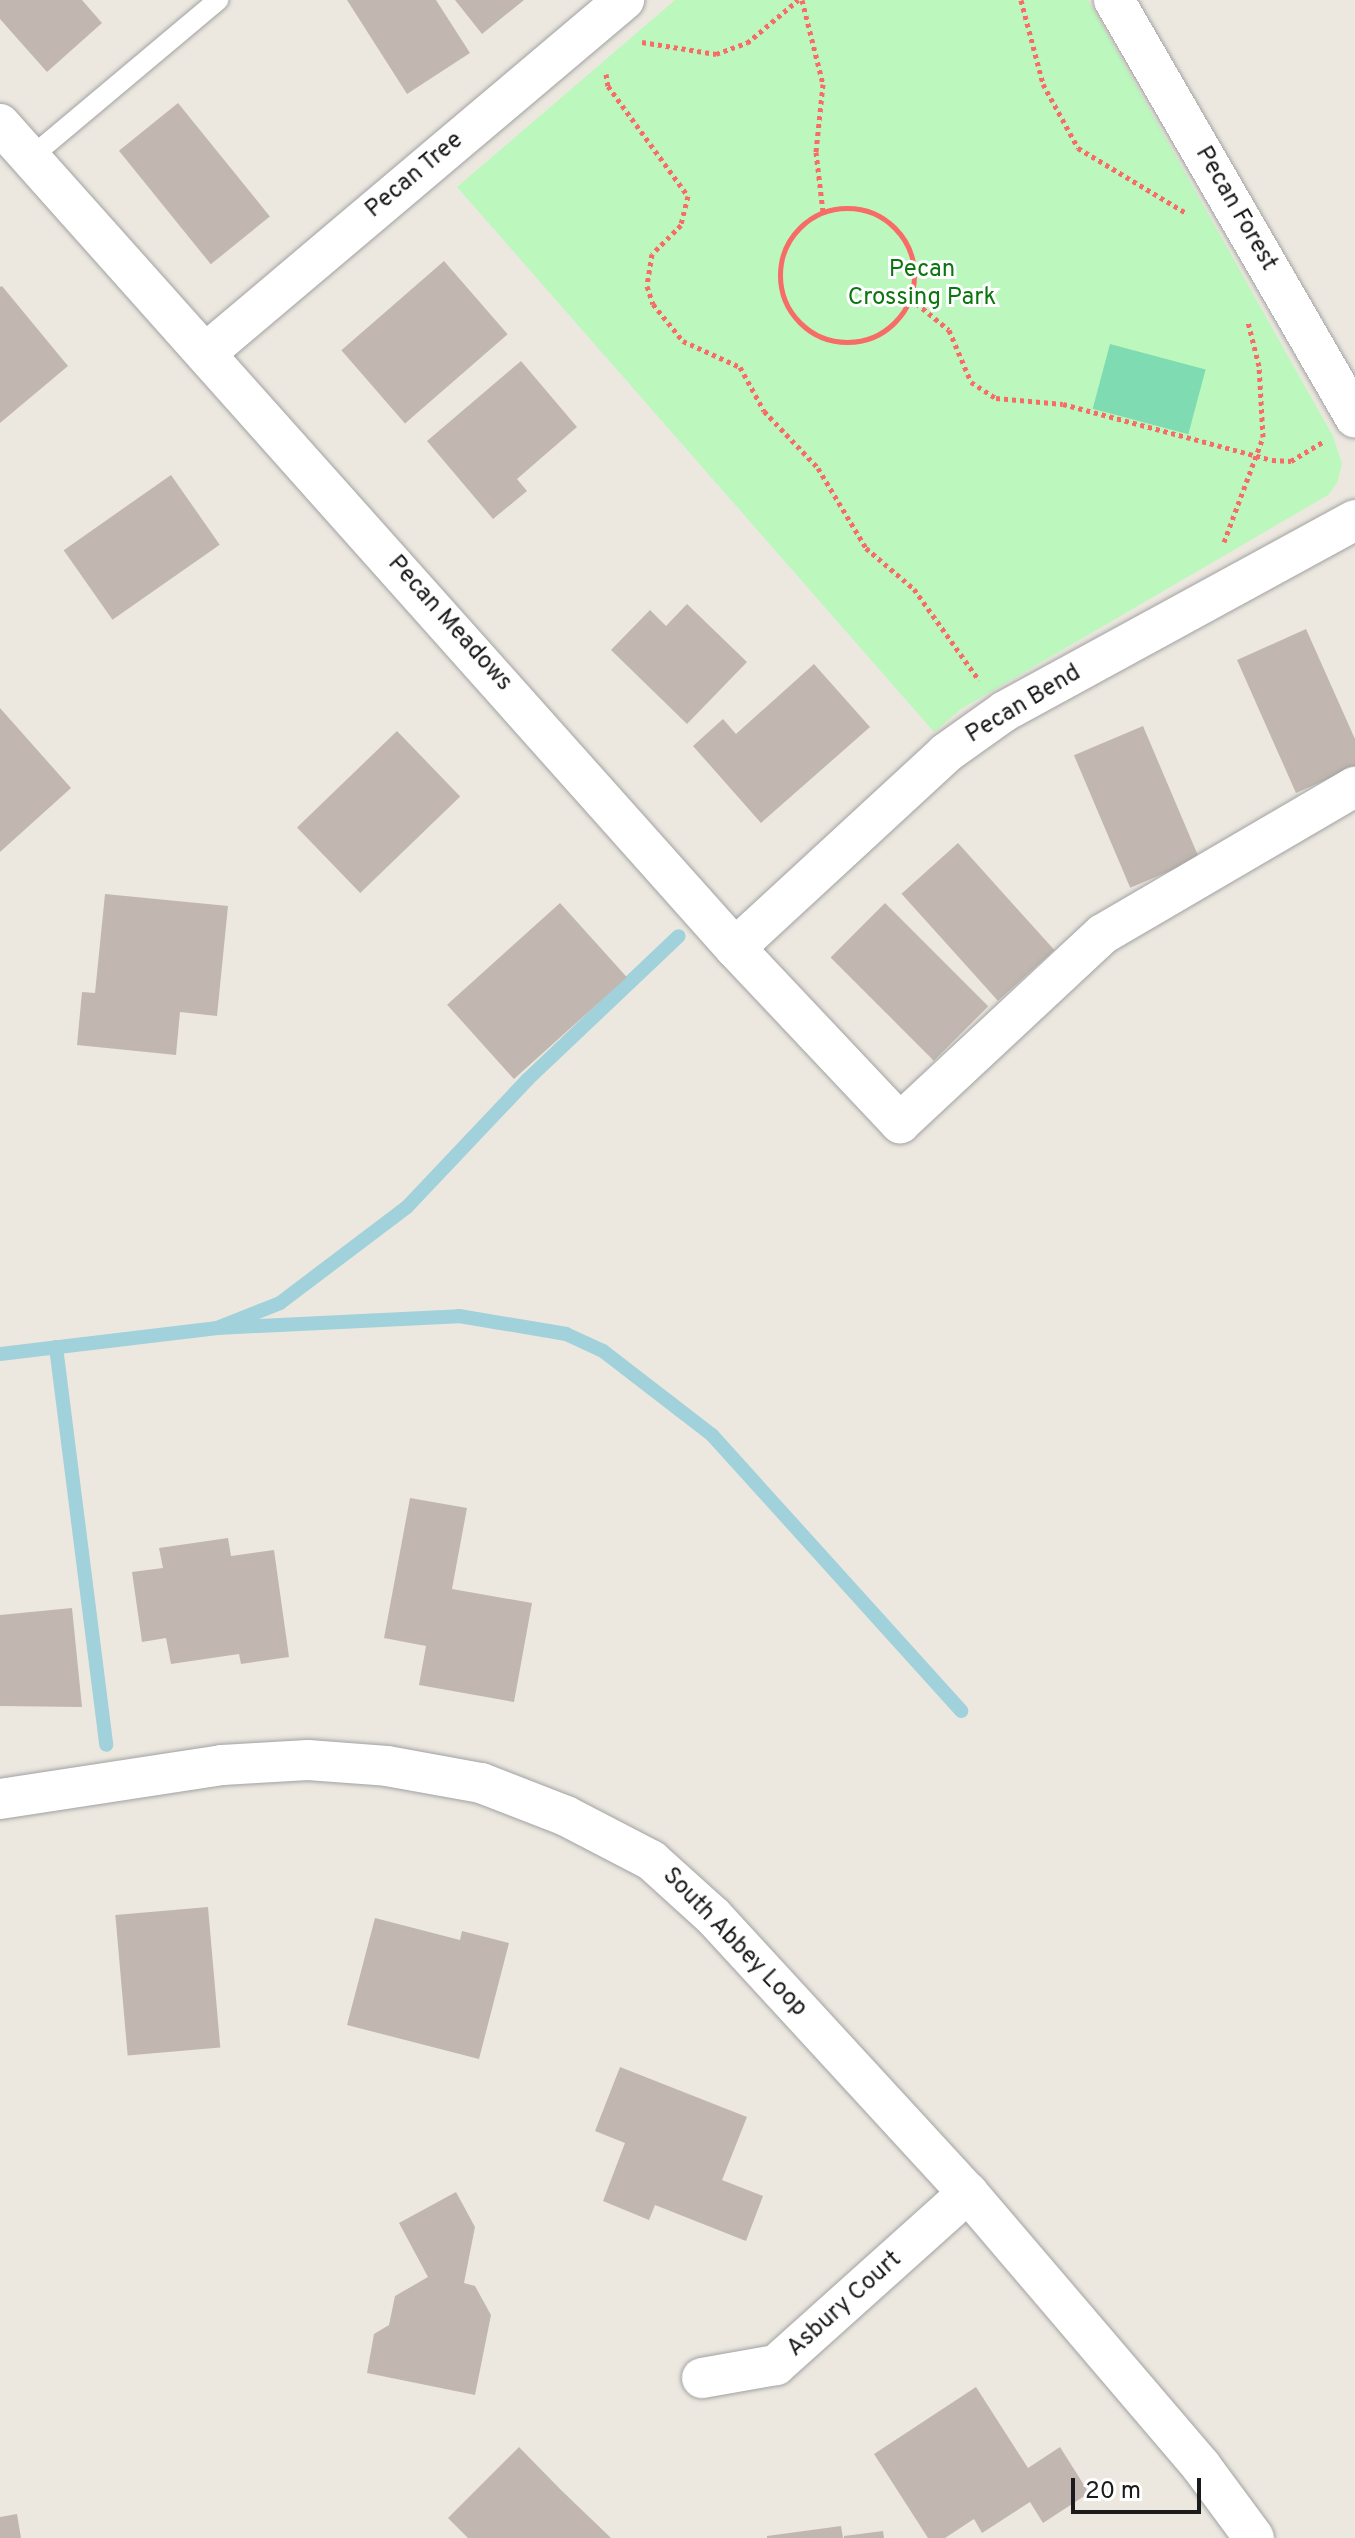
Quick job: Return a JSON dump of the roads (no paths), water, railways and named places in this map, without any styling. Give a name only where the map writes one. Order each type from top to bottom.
[{"type":"street","name":"Pecan Tree","points":[[207,352],[624,0]]},
{"type":"street","name":"Pecan Forest","points":[[1114,0],[1341,428]]},
{"type":"street","name":"Pecan Meadows","points":[[0,124],[207,352],[735,948],[900,1123],[1103,934],[1355,787]]},
{"type":"street","name":"Pecan Bend","points":[[735,948],[946,753],[1005,711],[1355,520]]},
{"type":"street","name":"South Abbey Loop","points":[[0,1799],[222,1765],[308,1760],[481,1783],[566,1816],[651,1860],[713,1916],[968,2193],[1201,2466],[1254,2538]]},
{"type":"street","name":"Asbury Court","points":[[702,2378],[776,2365],[968,2193]]},
{"type":"lane","points":[[30,158],[218,0]]},
{"type":"waterway","points":[[0,1354],[217,1328],[280,1303],[407,1207],[527,1080],[679,936]]},
{"type":"waterway","points":[[217,1328],[459,1316],[566,1334],[603,1351],[712,1435],[961,1711]]},
{"type":"waterway","points":[[56,1347],[106,1745]]},
{"type":"park label","name":"Pecan Crossing Park","points":[[922,285]]}]
